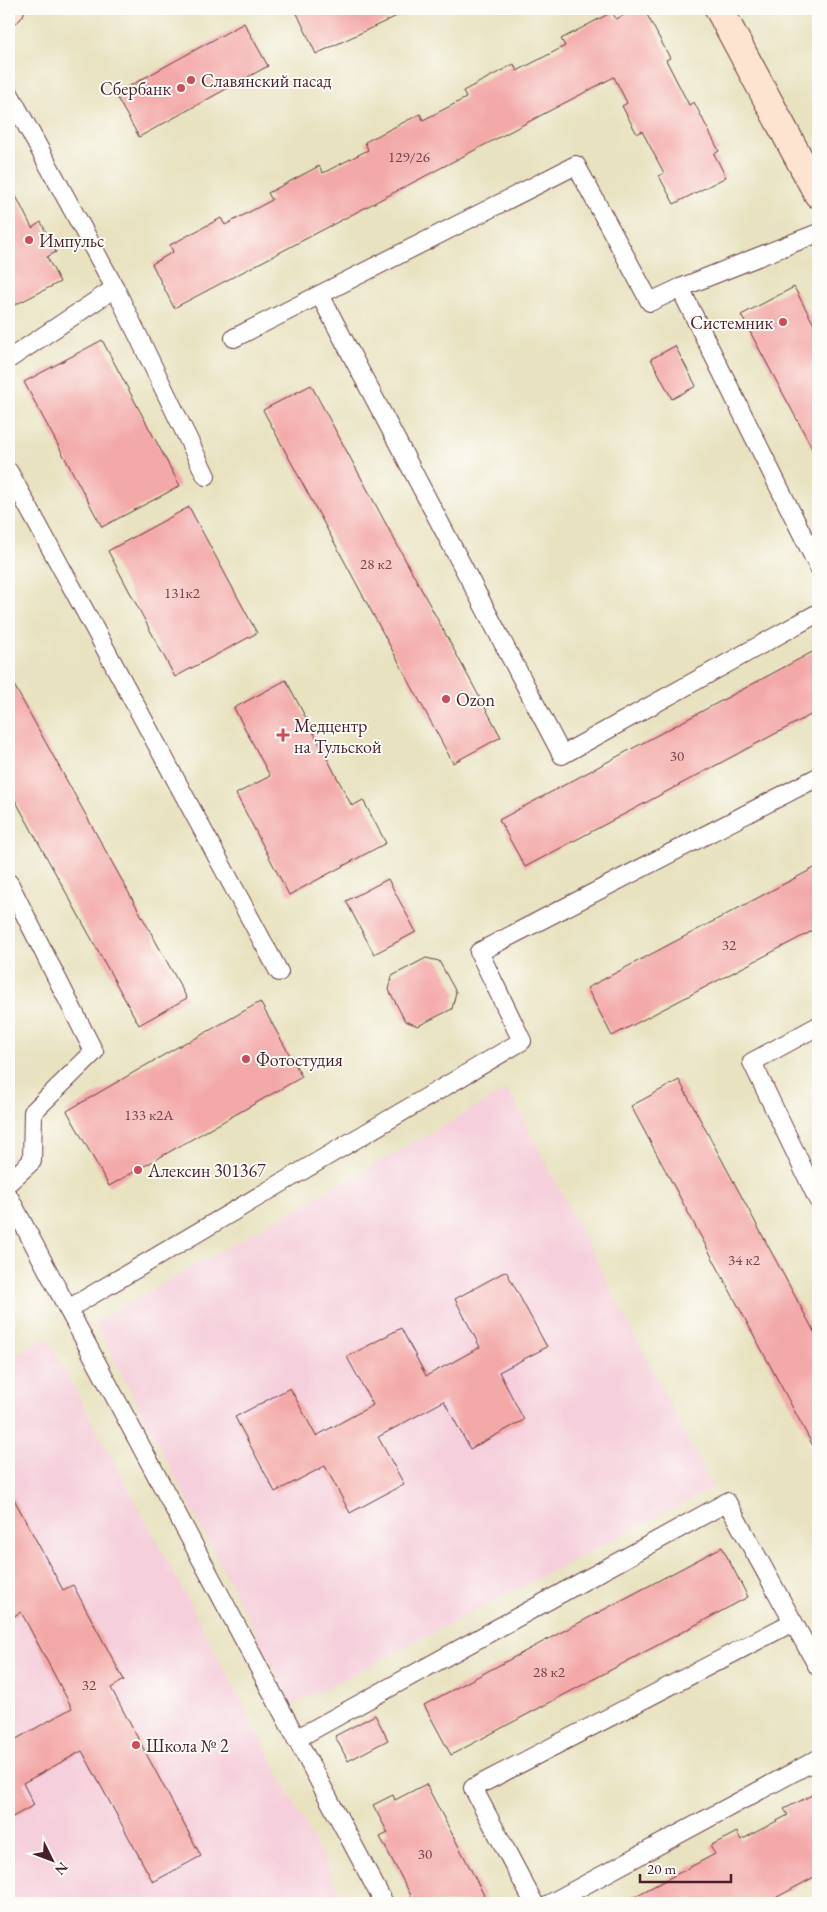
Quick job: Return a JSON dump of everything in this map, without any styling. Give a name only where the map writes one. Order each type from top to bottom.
[{"type":"main road","points":[[719,9],[818,194]]},
{"type":"lane","points":[[9,93],[115,288],[206,476]]},
{"type":"lane","points":[[234,338],[576,165],[650,302],[680,288],[818,233]]},
{"type":"lane","points":[[9,359],[115,288]]},
{"type":"lane","points":[[680,288],[818,566]]},
{"type":"lane","points":[[320,295],[562,755],[818,613]]},
{"type":"lane","points":[[9,472],[279,972]]},
{"type":"lane","points":[[68,1309],[522,1041],[479,952],[818,777]]},
{"type":"lane","points":[[9,883],[94,1052],[33,1112],[32,1161],[9,1182]]},
{"type":"lane","points":[[818,1026],[752,1062],[818,1200]]},
{"type":"lane","points":[[9,1197],[384,1903]]},
{"type":"lane","points":[[296,1739],[727,1502],[818,1667]]},
{"type":"lane","points":[[534,1903],[473,1788],[793,1622]]},
{"type":"lane","points":[[551,1903],[818,1758]]},
{"type":"shaded area","points":[[508,1089],[713,1488],[293,1705],[95,1322]]},
{"type":"shaded area","name":"Школа № 2","points":[[47,1338],[181,1586],[346,1903],[9,1903],[9,1359]]},
{"type":"building","points":[[295,9],[399,9],[401,14],[316,54]]},
{"type":"building","points":[[636,9],[644,9],[670,58],[666,60],[689,105],[694,102],[719,151],[714,154],[726,177],[674,204],[659,176],[664,173],[642,131],[637,134],[622,106],[627,103],[614,77],[174,308],[152,264],[173,252],[170,245],[221,218],[225,225],[272,200],[268,193],[319,166],[323,173],[368,150],[365,142],[420,114],[423,120],[466,98],[463,91],[514,64],[517,71],[565,46],[561,39],[612,12],[616,19]]},
{"type":"building","name":"Славянский пасад","points":[[244,23],[268,66],[139,137],[115,94]]},
{"type":"building","name":"Импульс","points":[[9,182],[32,228],[41,222],[56,252],[47,257],[60,282],[9,308]]},
{"type":"building","points":[[794,287],[818,332],[818,459],[741,315]]},
{"type":"building","points":[[102,340],[180,486],[102,527],[24,382]]},
{"type":"building","points":[[675,346],[696,386],[672,399],[651,359]]},
{"type":"building","points":[[311,385],[501,737],[453,763],[263,410]]},
{"type":"building","points":[[189,507],[257,633],[175,677],[108,551]]},
{"type":"building","points":[[818,649],[818,711],[525,867],[499,820]]},
{"type":"building","points":[[9,676],[187,998],[139,1025],[9,789]]},
{"type":"building","points":[[286,680],[352,806],[363,800],[386,843],[289,895],[236,794],[270,776],[234,708]]},
{"type":"building","points":[[818,866],[818,928],[612,1036],[587,988]]},
{"type":"building","points":[[388,879],[416,932],[374,954],[346,901]]},
{"type":"building","points":[[426,958],[439,961],[456,992],[452,1009],[418,1026],[405,1021],[389,990],[392,976]]},
{"type":"building","points":[[260,1002],[302,1077],[109,1186],[67,1111]]},
{"type":"building","points":[[679,1080],[818,1339],[818,1455],[631,1106]]},
{"type":"building","points":[[506,1271],[547,1347],[499,1372],[524,1420],[470,1449],[444,1401],[378,1437],[404,1484],[350,1513],[325,1466],[275,1492],[235,1417],[290,1388],[316,1436],[373,1405],[347,1357],[401,1328],[426,1376],[480,1347],[455,1299]]},
{"type":"building","points":[[9,1490],[63,1590],[73,1585],[124,1680],[111,1688],[201,1856],[153,1882],[82,1751],[23,1783],[34,1805],[9,1819],[9,1743],[72,1708],[21,1612],[9,1619]]},
{"type":"building","points":[[722,1547],[748,1597],[451,1755],[424,1705]]},
{"type":"building","points":[[375,1715],[388,1740],[348,1761],[335,1736]]},
{"type":"building","points":[[426,1784],[488,1903],[415,1903],[380,1837],[388,1833],[373,1805],[393,1795],[395,1800]]},
{"type":"building","points":[[818,1792],[818,1875],[766,1903],[622,1903],[715,1854],[710,1846],[737,1832],[741,1840],[788,1815],[784,1809]]},
{"type":"place","name":"Славянский пасад","points":[[191,80]]},
{"type":"place","name":"Сбербанк","points":[[181,88]]},
{"type":"place","name":"Импульс","points":[[29,240]]},
{"type":"place","name":"Системник","points":[[783,322]]},
{"type":"place","name":"Ozon","points":[[446,699]]},
{"type":"place","name":"Медцентр на Тульской","points":[[283,735]]},
{"type":"place","name":"Фотостудия","points":[[246,1059]]},
{"type":"place","name":"Алексин 301367","points":[[138,1170]]},
{"type":"place","name":"Школа № 2","points":[[136,1745]]}]
